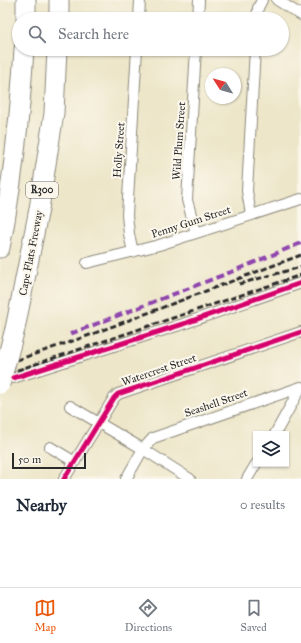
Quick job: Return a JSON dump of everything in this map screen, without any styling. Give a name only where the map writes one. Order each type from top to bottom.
[{"type":"highway","points":[[26,0],[26,12]]},
{"type":"highway","points":[[59,12],[60,0]]},
{"type":"highway","name":"R300","points":[[0,248],[8,206],[20,113],[24,56]]},
{"type":"highway","name":"Cape Flats Freeway","points":[[7,381],[15,329],[39,209],[54,113],[58,56]]},
{"type":"street","points":[[139,12],[140,0]]},
{"type":"street","points":[[198,12],[199,0]]},
{"type":"street","points":[[258,12],[262,0]]},
{"type":"street","points":[[277,0],[301,15]]},
{"type":"street","name":"Holly Street","points":[[133,252],[127,215],[137,56]]},
{"type":"street","name":"Wild Plum Street","points":[[196,56],[187,200],[196,233]]},
{"type":"street","points":[[251,215],[247,191],[255,56]]},
{"type":"street","name":"Penny Gum Street","points":[[87,263],[133,252],[301,199]]},
{"type":"street","points":[[7,381],[183,324],[301,283]]},
{"type":"street","name":"Watercrest Street","points":[[64,479],[114,398],[123,392],[301,332]]},
{"type":"street","points":[[276,431],[301,387]]},
{"type":"street","name":"Seashell Street","points":[[126,479],[143,449],[149,442],[158,436],[301,387]]},
{"type":"street","points":[[70,406],[143,449],[190,479]]},
{"type":"street","points":[[50,447],[74,462]]},
{"type":"street","points":[[248,479],[254,467]]},
{"type":"railway","points":[[0,366],[87,336],[301,255]]},
{"type":"railway","points":[[239,284],[301,267]]},
{"type":"railway","points":[[0,376],[301,275]]},
{"type":"marked path","points":[[70,334],[231,272],[301,243]]},
{"type":"cycle path","points":[[13,378],[183,324],[301,283]]},
{"type":"cycle path","points":[[64,479],[114,398],[118,394],[301,332]]}]
